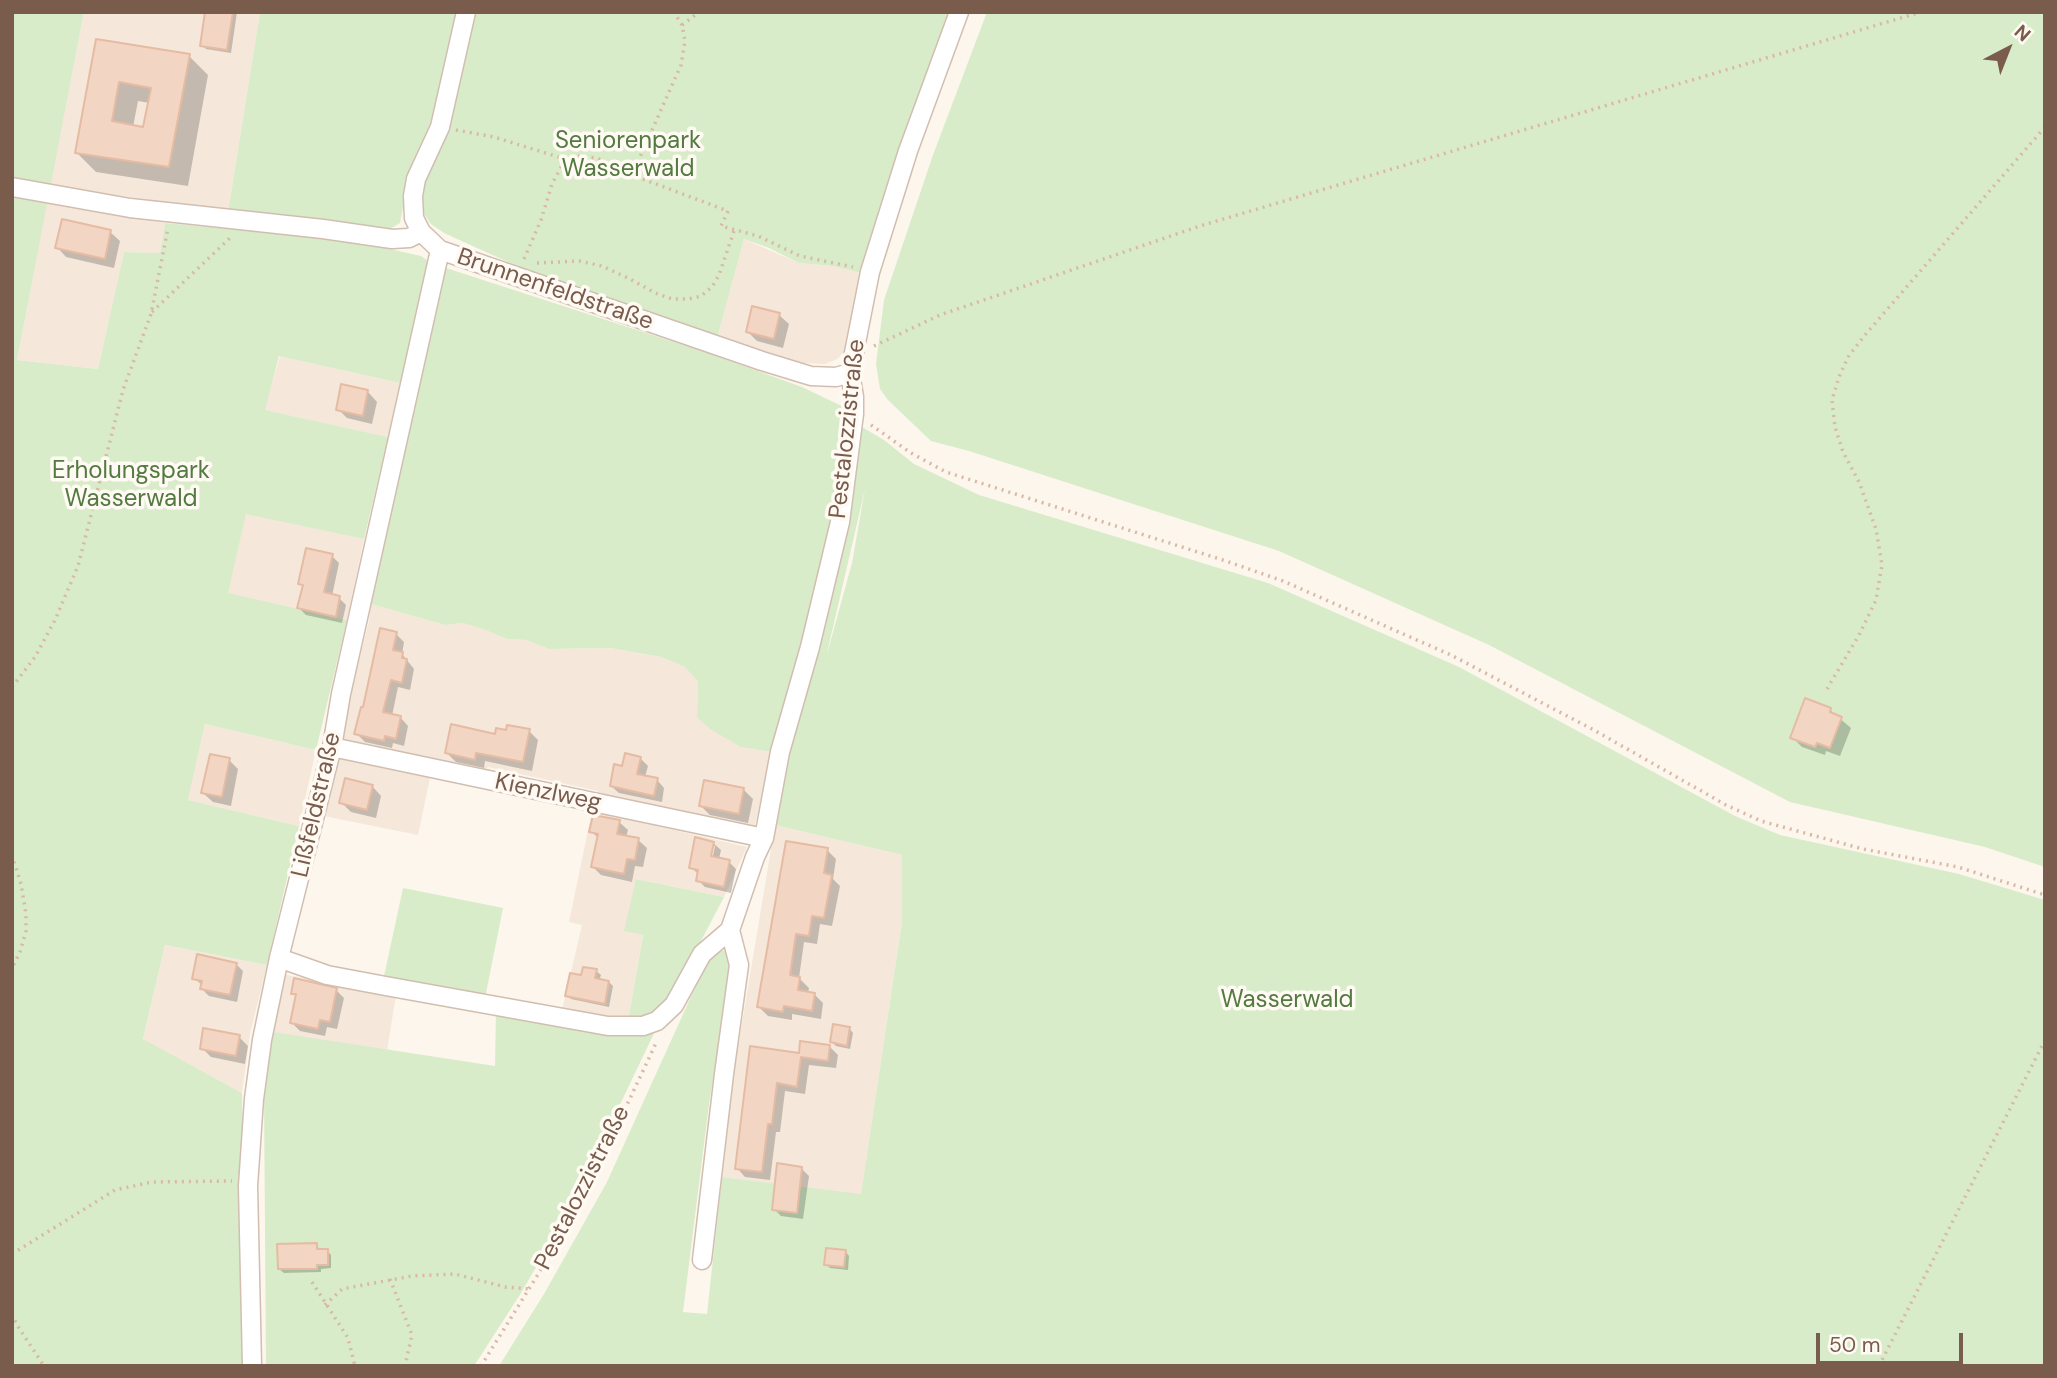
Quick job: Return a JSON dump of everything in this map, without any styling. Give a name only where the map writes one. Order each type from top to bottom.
[{"type":"street","points":[[12,187],[130,208],[392,239],[409,238],[421,232],[414,218],[413,196],[416,179],[440,127],[466,12]]},
{"type":"street","name":"Pestalozzistraße","points":[[730,930],[764,838],[780,752],[810,647],[840,522],[854,414],[850,373],[870,272],[908,150],[959,12]]},
{"type":"street","name":"Brunnenfeldstraße","points":[[421,232],[440,250],[811,376],[836,377],[850,373]]},
{"type":"street","name":"Lißfeldstraße","points":[[252,1366],[248,1181],[254,1099],[262,1040],[279,958],[332,747],[440,250]]},
{"type":"street","name":"Kienzlweg","points":[[332,747],[764,838]]},
{"type":"street","points":[[279,958],[327,975],[391,987],[608,1026],[643,1026],[657,1021],[674,1004],[702,954],[730,930],[739,965],[702,1260]]},
{"type":"path","points":[[632,175],[681,65],[685,41],[682,25],[674,12]]},
{"type":"path","points":[[682,25],[699,12]]},
{"type":"path","points":[[853,354],[865,351],[940,315],[1200,226],[1921,12]]},
{"type":"path","points":[[440,127],[494,137],[565,159],[576,156],[597,158],[632,175],[728,211],[721,226],[758,236],[800,256],[870,272]]},
{"type":"path","points":[[1826,689],[1859,635],[1876,600],[1882,565],[1877,529],[1859,482],[1843,452],[1835,427],[1832,400],[1839,377],[1847,358],[1865,335],[2045,127]]},
{"type":"path","points":[[524,260],[541,220],[552,184],[565,159]]},
{"type":"path","points":[[12,687],[35,657],[78,566],[124,390],[151,314],[170,212]]},
{"type":"path","points":[[151,314],[247,220]]},
{"type":"path","points":[[536,263],[579,261],[619,274],[672,299],[689,299],[701,296],[712,287],[719,275],[734,231]]},
{"type":"path","points":[[854,414],[911,453],[946,472],[1283,581],[1451,654],[1592,729],[1726,805],[1761,821],[1863,849],[1958,867],[2045,895]]},
{"type":"path","points":[[12,855],[26,914],[26,931],[12,968]]},
{"type":"path","name":"Pestalozzistraße","points":[[481,1366],[530,1289],[587,1190],[658,1039]]},
{"type":"path","points":[[1879,1366],[2045,1040]]},
{"type":"path","points":[[12,1254],[115,1190],[152,1182],[248,1181]]},
{"type":"path","points":[[325,1305],[342,1289],[412,1276],[455,1274],[505,1287],[530,1289]]},
{"type":"path","points":[[390,1279],[412,1335],[405,1366]]},
{"type":"path","points":[[312,1282],[348,1338],[355,1366]]},
{"type":"path","points":[[12,1314],[44,1366]]},
{"type":"shaded area","points":[[84,12],[260,12],[228,212],[50,185]]},
{"type":"shaded area","points":[[47,201],[165,223],[160,253],[124,252],[98,369],[17,360]]},
{"type":"shaded area","points":[[744,239],[799,263],[832,266],[865,274],[847,349],[837,359],[825,364],[802,363],[717,339]]},
{"type":"shaded area","points":[[280,356],[400,383],[388,437],[264,410]]},
{"type":"shaded area","points":[[246,513],[364,539],[347,620],[227,594]]},
{"type":"shaded area","points":[[371,604],[445,625],[463,623],[507,639],[526,640],[549,649],[610,648],[661,657],[685,667],[698,682],[697,716],[741,747],[772,752],[754,829],[597,796],[598,791],[488,767],[484,772],[339,741]]},
{"type":"shaded area","points":[[205,724],[316,750],[299,826],[188,800]]},
{"type":"shaded area","points":[[336,758],[430,778],[418,835],[324,816]]},
{"type":"shaded area","points":[[592,811],[747,847],[724,897],[636,879],[643,934],[628,1021],[562,1010],[582,925],[569,922]]},
{"type":"shaded area","points":[[775,825],[902,855],[902,922],[861,1195],[722,1177],[734,1071]]},
{"type":"shaded area","points":[[165,945],[267,965],[250,1034],[242,1093],[143,1040]]},
{"type":"shaded area","points":[[282,974],[396,995],[387,1051],[273,1033]]},
{"type":"green space","name":"Erholungspark Wasserwald","points":[[12,12],[84,12],[17,360],[98,369],[124,252],[160,253],[165,223],[350,240],[421,256],[428,261],[430,270],[400,383],[279,356],[265,410],[388,437],[364,539],[246,514],[228,593],[347,620],[316,750],[205,724],[188,800],[299,826],[267,965],[165,945],[143,1039],[242,1093],[246,1366],[12,1366]]},
{"type":"green space","points":[[260,12],[458,12],[439,104],[411,165],[400,223],[388,230],[349,223],[228,212]]},
{"type":"green space","name":"Seniorenpark Wasserwald","points":[[473,12],[953,12],[865,274],[832,266],[799,263],[744,239],[717,339],[539,276],[444,233],[431,224],[424,214],[420,200],[425,171],[449,125]]},
{"type":"green space","points":[[987,12],[2045,12],[2045,867],[1985,847],[1790,802],[1489,645],[1279,551],[931,441],[880,389],[876,364],[884,300],[933,155]]},
{"type":"green space","points":[[446,268],[708,353],[802,387],[848,409],[835,512],[772,752],[741,747],[710,729],[697,717],[698,682],[685,667],[661,657],[610,648],[549,649],[526,640],[507,639],[463,623],[445,625],[371,604]]},
{"type":"green space","name":"Wasserwald","points":[[862,427],[884,440],[914,464],[979,495],[1268,583],[1459,667],[1735,816],[1780,835],[1959,874],[2045,900],[2045,1366],[499,1366],[544,1294],[607,1182],[709,960],[724,950],[730,962],[730,975],[709,1104],[683,1312],[707,1314],[722,1177],[861,1194],[902,922],[902,855],[775,825],[784,756],[852,485]],"holes":[[[865,489],[852,563],[827,654]]]},
{"type":"green space","points":[[636,879],[724,897],[668,1004],[654,1016],[628,1021],[643,935],[624,931]]},
{"type":"green space","points":[[403,888],[503,908],[485,998],[383,981]]},
{"type":"green space","points":[[496,1011],[658,1025],[570,1209],[474,1366],[266,1366],[264,1091],[273,1032],[495,1066]]},
{"type":"building","points":[[205,12],[233,12],[227,50],[200,46]]},
{"type":"building","points":[[96,39],[190,54],[169,167],[75,153]],"holes":[[[119,82],[151,88],[143,127],[112,121]]]},
{"type":"building","points":[[62,219],[111,230],[105,259],[55,248]]},
{"type":"building","points":[[752,306],[780,313],[774,339],[746,332]]},
{"type":"building","points":[[341,384],[368,390],[363,416],[336,410]]},
{"type":"building","points":[[306,548],[333,554],[324,592],[340,596],[336,617],[297,608],[303,585],[298,584]]},
{"type":"building","points":[[380,628],[397,632],[393,650],[403,652],[402,658],[407,659],[402,683],[391,680],[383,712],[401,716],[396,739],[385,736],[384,741],[354,734],[363,707]]},
{"type":"building","points":[[1805,698],[1831,708],[1830,712],[1842,717],[1830,748],[1817,743],[1815,747],[1790,738]]},
{"type":"building","points":[[451,724],[495,734],[496,728],[506,730],[507,725],[530,729],[523,762],[476,753],[475,760],[445,753]]},
{"type":"building","points":[[625,753],[641,757],[637,774],[658,778],[654,796],[610,786],[614,764],[622,766]]},
{"type":"building","points":[[210,754],[230,758],[222,797],[201,793]]},
{"type":"building","points":[[345,778],[373,785],[367,810],[339,803]]},
{"type":"building","points":[[704,780],[744,788],[739,814],[699,806]]},
{"type":"building","points":[[593,815],[620,820],[617,834],[639,838],[635,860],[627,859],[624,874],[591,867],[598,834],[589,832]]},
{"type":"building","points":[[695,837],[714,842],[711,856],[730,860],[724,887],[696,881],[698,870],[689,868]]},
{"type":"building","points":[[786,841],[828,848],[824,873],[832,875],[824,918],[812,916],[809,936],[796,934],[790,975],[800,977],[798,990],[815,993],[812,1011],[784,1006],[783,1012],[757,1007]]},
{"type":"building","points":[[197,954],[237,963],[230,995],[200,989],[202,981],[192,979]]},
{"type":"building","points":[[583,967],[597,969],[595,978],[609,981],[605,1004],[565,996],[570,973],[581,975]]},
{"type":"building","points":[[294,978],[337,988],[330,1022],[320,1020],[318,1029],[290,1023],[296,994],[291,994]]},
{"type":"building","points":[[833,1024],[850,1027],[847,1046],[830,1042]]},
{"type":"building","points":[[203,1028],[240,1035],[236,1056],[200,1049]]},
{"type":"building","points":[[800,1041],[830,1045],[828,1061],[801,1057],[797,1087],[777,1083],[762,1172],[735,1169],[750,1046],[799,1053]]},
{"type":"building","points":[[777,1163],[802,1167],[797,1213],[772,1210]]},
{"type":"building","points":[[317,1243],[317,1249],[328,1249],[328,1265],[317,1265],[317,1269],[278,1269],[277,1244]]},
{"type":"building","points":[[826,1248],[846,1250],[844,1267],[824,1265]]}]
